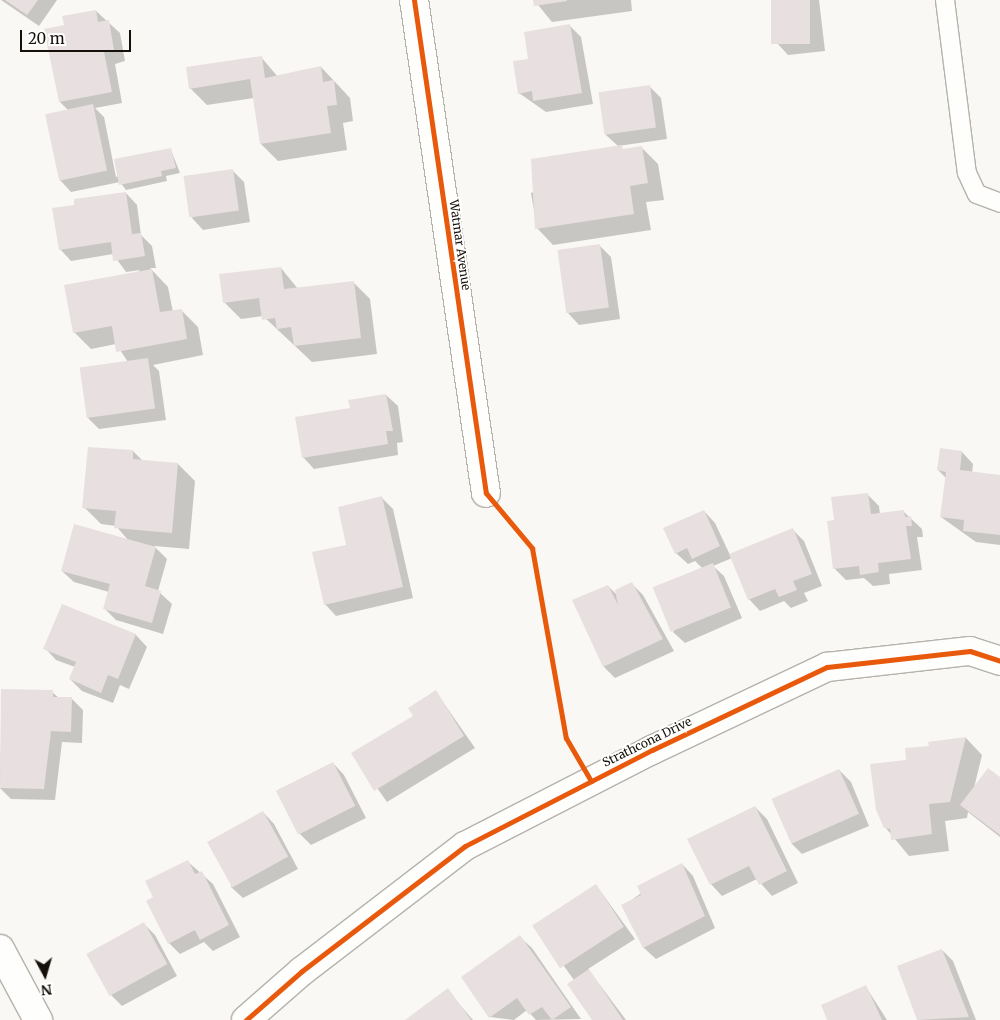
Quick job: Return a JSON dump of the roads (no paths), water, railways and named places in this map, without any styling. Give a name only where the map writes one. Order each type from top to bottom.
[{"type":"street","name":"Watmar Avenue","points":[[414,0],[486,493]]},
{"type":"street","name":"Strathcona Drive","points":[[246,1020],[302,970],[464,846],[652,750],[827,667],[970,651],[1000,661]]},
{"type":"street","points":[[0,949],[38,1020]]},
{"type":"lane","points":[[945,0],[967,172],[977,194],[1000,204]]}]
